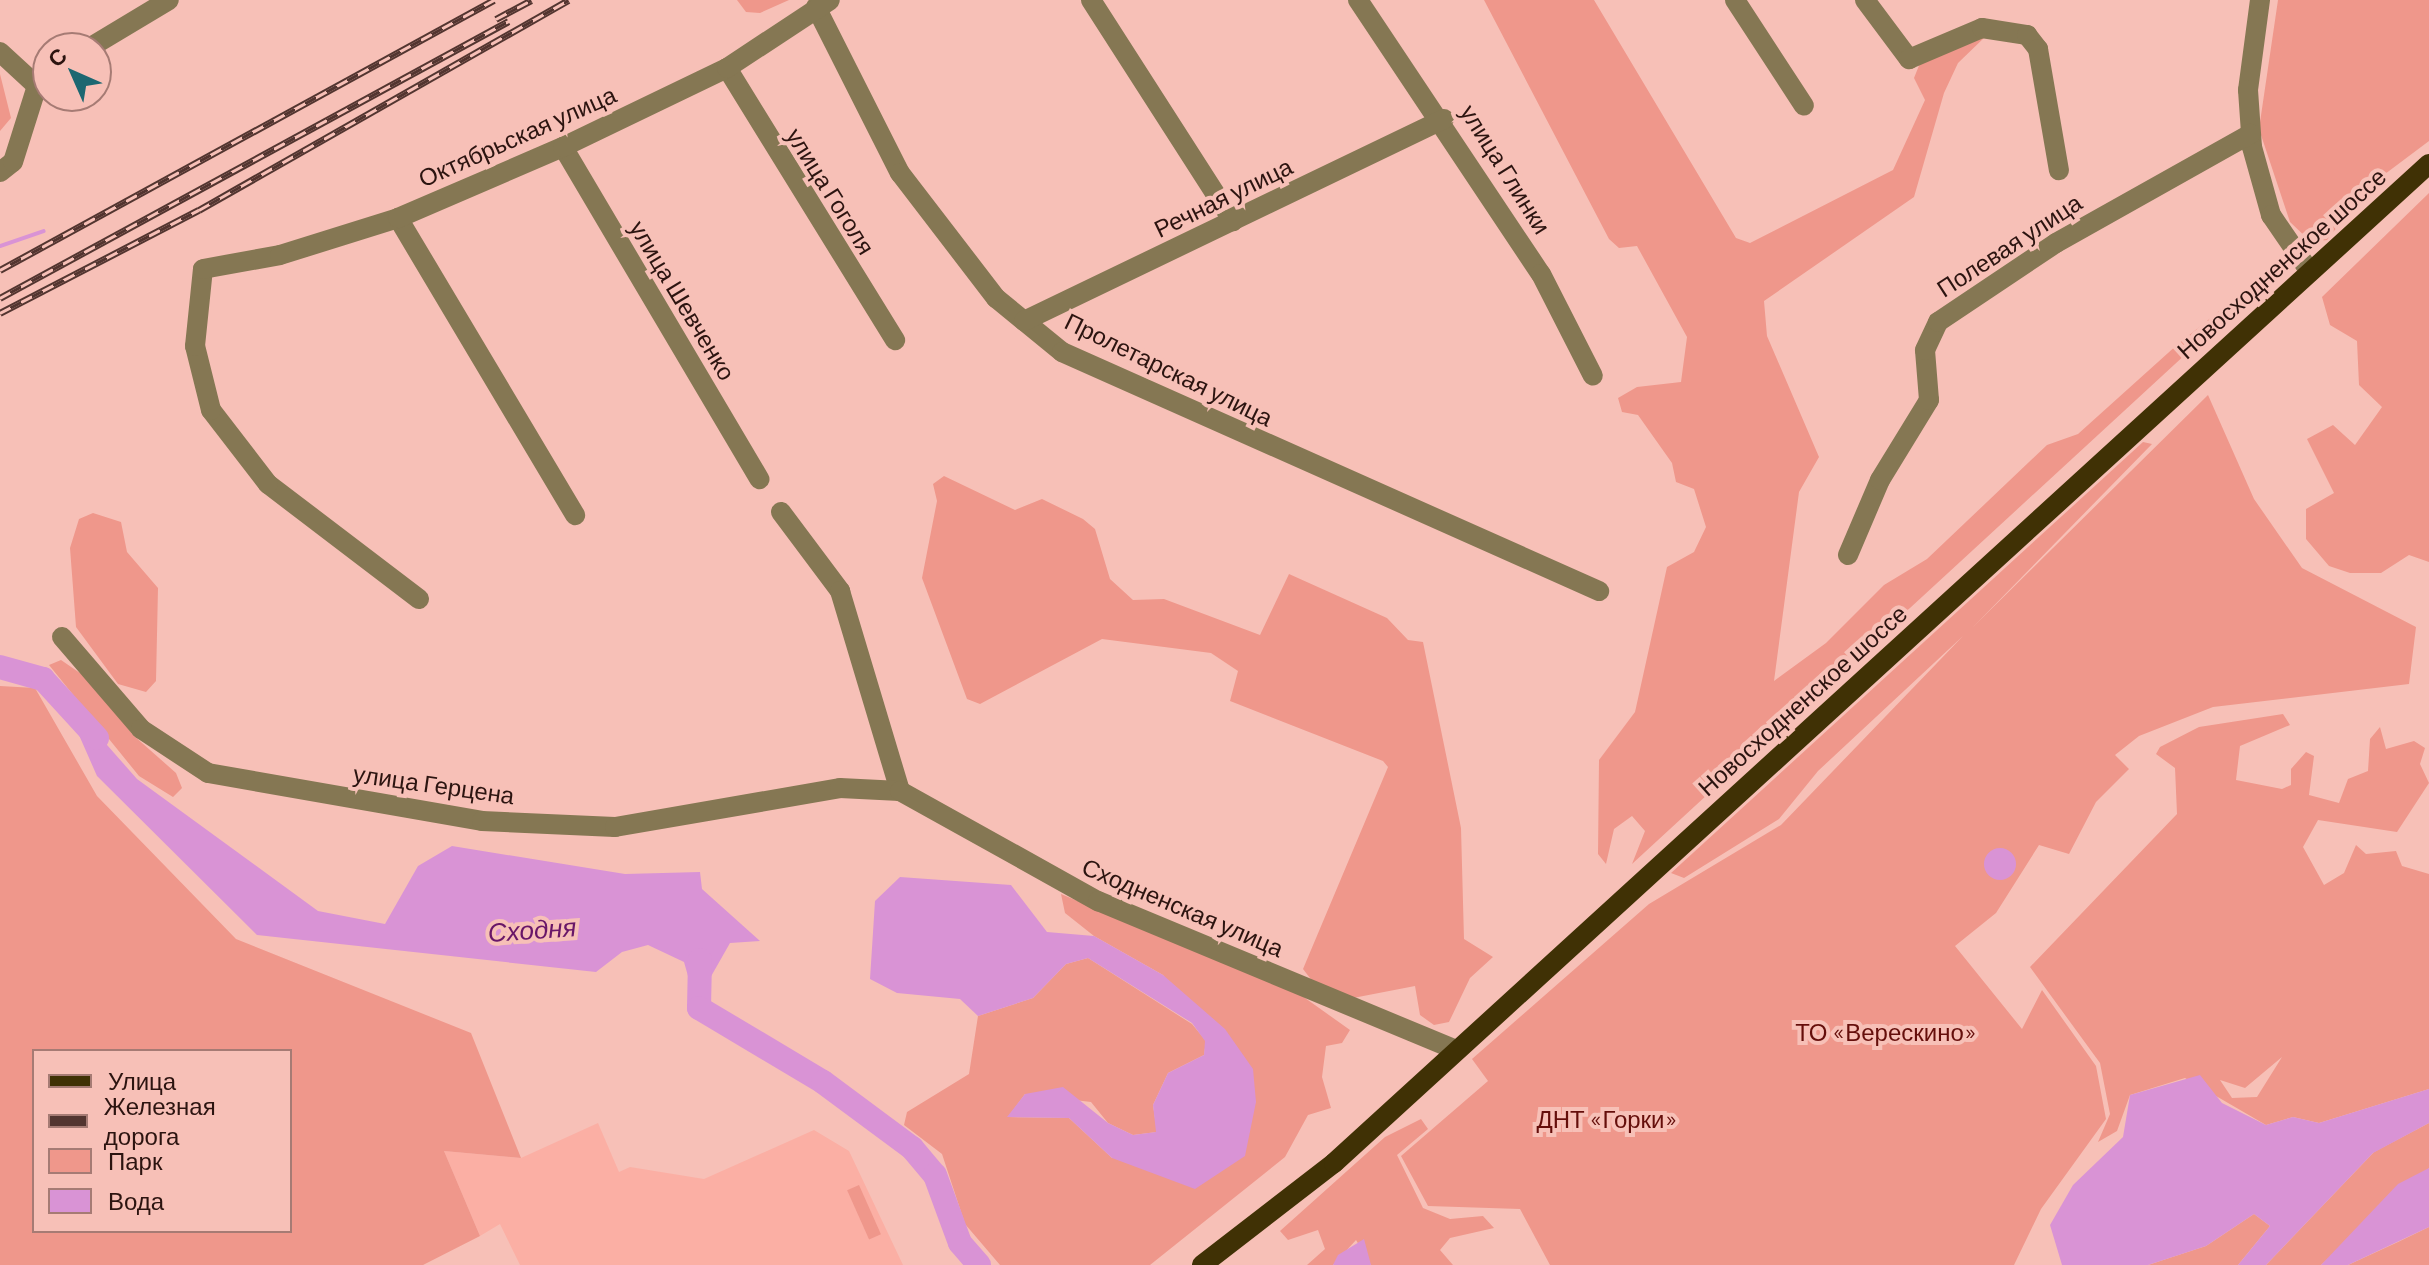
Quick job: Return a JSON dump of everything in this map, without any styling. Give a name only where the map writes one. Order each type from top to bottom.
[{"type":"main road","name":"Новосходненское шоссе","points":[[1202,1265],[1334,1163],[2429,164]]},
{"type":"street","points":[[112,34],[169,0]]},
{"type":"street","points":[[1091,0],[1233,221]]},
{"type":"street","name":"улица Глинки","points":[[1358,0],[1444,119],[1541,274],[1593,376]]},
{"type":"street","points":[[1735,0],[1804,106]]},
{"type":"street","points":[[1865,0],[1909,59],[1982,28],[2027,35],[2038,49],[2059,170]]},
{"type":"street","points":[[2260,0],[2250,134],[2271,215],[2310,272]]},
{"type":"street","name":"Октябрьская улица","points":[[419,599],[277,492],[211,410],[195,346],[203,269],[280,255],[398,218],[563,147],[727,68],[823,3]]},
{"type":"street","name":"Пролетарская улица","points":[[823,3],[900,173],[996,298],[1062,352],[1172,405],[1599,591]]},
{"type":"street","points":[[0,52],[32,74]]},
{"type":"street","name":"улица Гоголя","points":[[727,68],[895,340]]},
{"type":"street","points":[[0,172],[13,162],[32,111]]},
{"type":"street","name":"Речная улица","points":[[1024,321],[1444,119]]},
{"type":"street","name":"Полевая улица","points":[[1848,555],[1880,480],[1929,400],[1926,341],[1938,322],[2056,243],[2250,134]]},
{"type":"street","name":"улица Шевченко","points":[[563,147],[759,479]]},
{"type":"street","points":[[398,218],[575,515]]},
{"type":"street","points":[[781,512],[840,591],[900,791]]},
{"type":"street","name":"улица Герцена","points":[[62,637],[141,729],[208,773],[482,821],[615,827],[840,788],[900,791]]},
{"type":"street","name":"Сходненская улица","points":[[900,791],[1098,901],[1456,1050]]},
{"type":"shaded area","points":[[598,1123],[619,1172],[630,1167],[704,1179],[814,1130],[849,1151],[903,1265],[520,1265],[500,1224],[480,1236],[444,1151],[521,1158]]},
{"type":"green space","points":[[737,0],[789,0],[760,13],[746,12]]},
{"type":"green space","points":[[1484,0],[1594,0],[1736,238],[1750,243],[1893,170],[1925,100],[1914,78],[1920,63],[1986,36],[1958,63],[1944,93],[1914,197],[1764,301],[1767,336],[1819,457],[1799,492],[1774,681],[1826,643],[1884,585],[1927,559],[2047,445],[2078,434],[2178,344],[2232,301],[2238,306],[1632,864],[1645,831],[1632,816],[1614,829],[1606,864],[1598,854],[1599,760],[1635,712],[1667,567],[1694,552],[1706,527],[1694,489],[1676,482],[1672,463],[1638,415],[1622,412],[1618,398],[1637,387],[1681,382],[1687,337],[1637,246],[1619,248],[1609,239]]},
{"type":"green space","points":[[2278,0],[2429,0],[2429,141],[2369,186],[2327,240],[2311,242],[2290,222],[2259,129]]},
{"type":"green space","points":[[0,74],[11,118],[0,131]]},
{"type":"green space","points":[[2429,193],[2429,562],[2409,555],[2381,573],[2350,573],[2329,566],[2306,539],[2306,509],[2334,493],[2307,439],[2333,425],[2355,445],[2382,407],[2359,385],[2357,341],[2330,325],[2322,297]]},
{"type":"green space","name":"ДНТ «Горки»","points":[[2208,395],[2254,499],[2302,568],[2416,627],[2409,684],[2213,707],[2139,736],[2115,755],[2129,769],[2096,802],[2069,854],[2039,845],[1996,913],[1955,946],[2022,1029],[2042,990],[2096,1066],[2106,1119],[2041,1209],[2014,1265],[1550,1265],[1520,1209],[1428,1206],[1401,1156],[1488,1081],[1472,1059],[1649,904],[1781,825],[1963,636],[1818,771],[1779,819],[1684,878],[1671,873],[2143,442],[2152,444],[1973,627]]},
{"type":"green space","points":[[944,476],[1015,510],[1042,499],[1083,519],[1095,529],[1110,579],[1133,600],[1164,599],[1260,635],[1289,574],[1387,618],[1408,640],[1423,642],[1461,828],[1464,939],[1493,957],[1470,978],[1449,1022],[1434,1025],[1420,1015],[1415,986],[1353,998],[1313,982],[1303,969],[1388,767],[1383,761],[1230,701],[1238,671],[1211,653],[1102,639],[980,704],[967,699],[922,578],[937,501],[933,484]]},
{"type":"green space","points":[[93,513],[121,522],[127,552],[158,588],[156,681],[146,692],[118,684],[76,627],[70,548],[79,519]]},
{"type":"green space","points":[[61,660],[93,682],[133,735],[176,773],[182,788],[173,797],[139,776],[49,665]]},
{"type":"green space","points":[[0,686],[35,688],[97,796],[236,939],[471,1033],[521,1158],[444,1151],[480,1236],[423,1265],[0,1265]]},
{"type":"green space","points":[[2283,714],[2290,725],[2240,746],[2236,780],[2282,789],[2291,785],[2291,769],[2306,752],[2314,756],[2309,795],[2339,803],[2348,779],[2368,771],[2370,739],[2380,727],[2386,749],[2414,741],[2425,748],[2420,764],[2429,783],[2397,832],[2318,820],[2303,847],[2324,885],[2344,873],[2356,845],[2366,854],[2396,851],[2402,866],[2429,874],[2429,1089],[2319,1123],[2293,1117],[2266,1125],[2185,1078],[2130,1095],[2117,1131],[2098,1142],[2110,1114],[2100,1063],[2030,967],[2177,814],[2175,768],[2156,754],[2160,747],[2199,727]],"holes":[[[2282,1057],[2257,1097],[2232,1098],[2220,1080],[2245,1088]]]},
{"type":"green space","points":[[1061,894],[1298,993],[1350,1030],[1342,1043],[1326,1046],[1322,1077],[1331,1108],[1308,1115],[1285,1157],[1150,1265],[1000,1265],[965,1224],[942,1154],[904,1125],[907,1112],[969,1074],[978,1016],[1033,998],[1066,964],[1088,958],[1192,1024],[1206,1041],[1204,1055],[1168,1073],[1153,1105],[1157,1132],[1133,1135],[1108,1123],[1091,1102],[1025,1094],[1008,1117],[1069,1118],[1112,1158],[1256,1102],[1163,975],[1094,936],[1065,913]]},
{"type":"green space","points":[[1421,1119],[1428,1129],[1397,1155],[1423,1208],[1450,1219],[1483,1216],[1494,1228],[1450,1238],[1440,1250],[1453,1265],[1371,1265],[1356,1240],[1333,1265],[1307,1265],[1325,1249],[1318,1230],[1288,1240],[1280,1231],[1385,1137]]},
{"type":"green space","points":[[2429,1123],[2429,1168],[2321,1265],[2266,1265],[2374,1152]]},
{"type":"green space","points":[[859,1185],[881,1234],[869,1240],[847,1190]]},
{"type":"green space","points":[[2254,1214],[2270,1226],[2238,1265],[2148,1265],[2206,1246]]},
{"type":"green space","points":[[2429,1227],[2429,1265],[2348,1265],[2398,1242]]},
{"type":"water","points":[[78,712],[137,779],[318,911],[385,924],[418,866],[452,846],[625,874],[700,872],[702,889],[760,941],[730,943],[701,994],[692,990],[684,962],[648,945],[622,952],[596,972],[257,935],[97,776],[75,726]]},
{"type":"water","points":[[2000,848],[2011,853],[2016,864],[2011,875],[2000,880],[1989,875],[1984,864],[1989,853]]},
{"type":"water","points":[[900,877],[1011,885],[1047,932],[1094,936],[1163,975],[1225,1029],[1253,1069],[1256,1102],[1245,1156],[1195,1189],[1112,1158],[1069,1118],[1007,1117],[1025,1094],[1063,1087],[1108,1123],[1133,1135],[1156,1132],[1153,1105],[1168,1073],[1204,1055],[1205,1041],[1192,1023],[1088,958],[1066,964],[1033,998],[978,1016],[960,999],[897,993],[870,979],[875,901]]},
{"type":"water","points":[[2200,1075],[2222,1103],[2266,1125],[2293,1117],[2319,1123],[2429,1089],[2429,1123],[2373,1153],[2266,1265],[2238,1265],[2270,1226],[2254,1214],[2206,1246],[2148,1265],[2062,1265],[2050,1225],[2073,1185],[2123,1137],[2130,1095]]},
{"type":"water","points":[[2429,1168],[2429,1227],[2348,1265],[2321,1265],[2398,1184]]},
{"type":"water","points":[[1364,1239],[1371,1265],[1333,1265],[1338,1255]]},
{"type":"waterway","points":[[0,246],[44,231]]},
{"type":"waterway","name":"Сходня","points":[[0,667],[43,679],[97,738]]},
{"type":"waterway","name":"Сходня","points":[[700,960],[699,1008],[823,1082],[912,1148],[935,1175],[960,1243],[979,1265]]},
{"type":"railway","points":[[0,270],[494,0]]},
{"type":"railway","points":[[496,19],[531,0]]},
{"type":"railway","points":[[0,313],[199,210],[569,0]]},
{"type":"railway","points":[[0,298],[509,21]]},
{"type":"park label","name":"ТО «Верескино»","points":[[1886,1032]]}]
